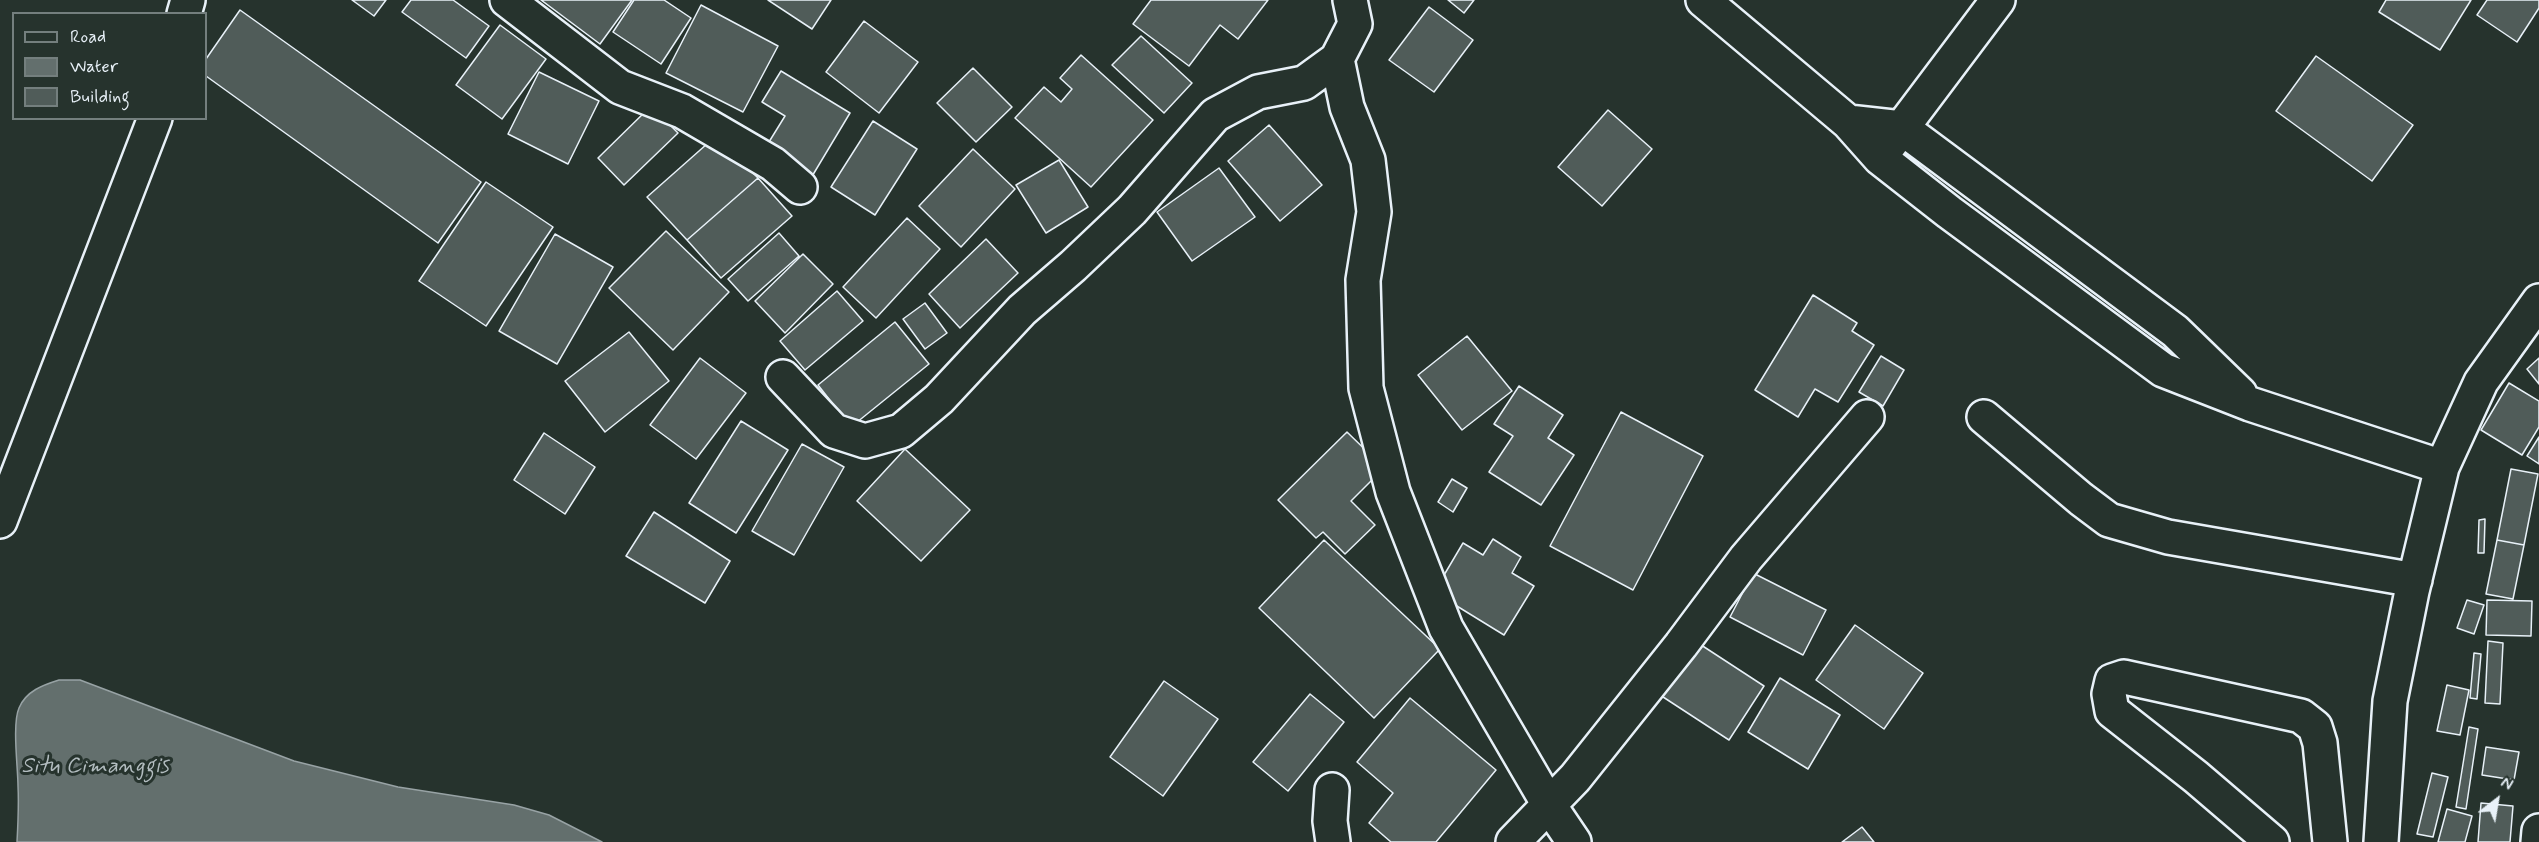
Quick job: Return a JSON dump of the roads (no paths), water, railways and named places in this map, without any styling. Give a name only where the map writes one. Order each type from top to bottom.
[{"type":"street","points":[[507,0],[620,87],[682,111],[773,164],[800,187]]},
{"type":"street","points":[[783,377],[834,431],[865,441],[901,430],[939,399],[1022,310],[1073,267],[1132,210],[1215,115],[1258,92],[1304,83],[1337,59],[1355,24],[1350,0]]},
{"type":"street","points":[[1703,0],[1848,122],[1880,158],[1949,213],[2163,370],[2250,404],[2442,467]]},
{"type":"street","points":[[1880,158],[1998,0]]},
{"type":"street","points":[[1337,59],[1347,107],[1368,160],[1374,212],[1363,280],[1366,388],[1393,492],[1446,628],[1549,805],[1574,842]]},
{"type":"street","points":[[0,521],[154,120]]},
{"type":"street","points":[[1848,122],[1902,128],[2175,331],[2250,404]]},
{"type":"street","points":[[2272,842],[2196,777],[2112,711],[2109,694],[2112,681],[2124,677],[2301,716],[2315,727],[2320,743],[2329,835],[2381,838],[2390,701],[2415,580],[2442,467],[2481,382],[2539,301]]},
{"type":"street","points":[[1513,842],[1575,778],[1746,558],[1867,417]]},
{"type":"street","points":[[1984,417],[2081,500],[2109,520],[2168,537],[2415,580]]},
{"type":"street","points":[[1332,790],[1330,821],[1333,842]]},
{"type":"street","points":[[2538,842],[2539,831]]},
{"type":"water","name":"Situ Cimanggis","points":[[59,680],[80,680],[294,761],[398,787],[514,805],[549,815],[602,842],[17,842],[17,715],[26,697],[41,687]]}]
